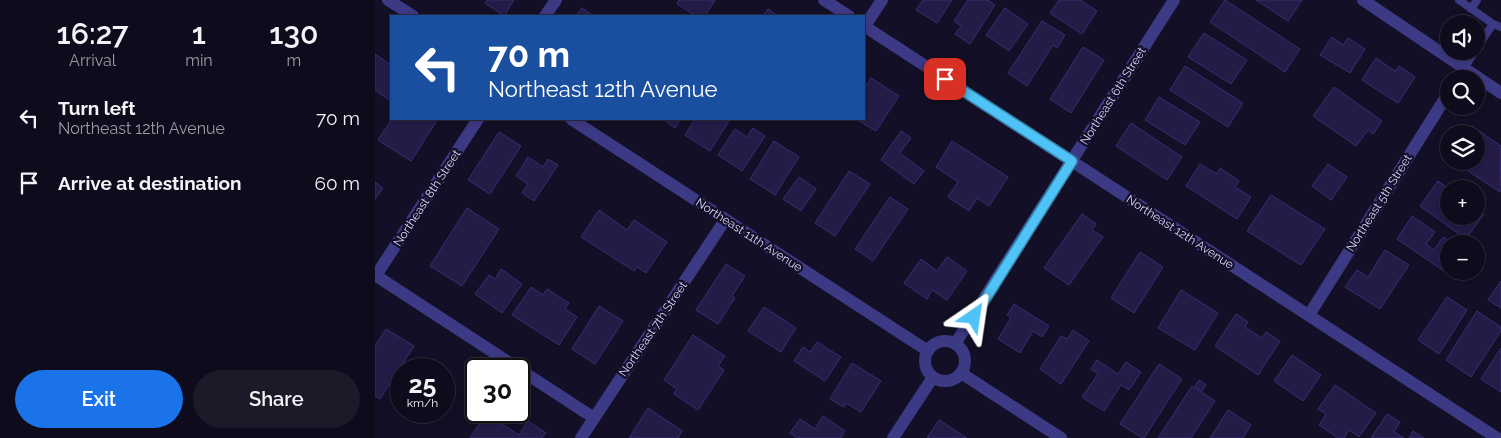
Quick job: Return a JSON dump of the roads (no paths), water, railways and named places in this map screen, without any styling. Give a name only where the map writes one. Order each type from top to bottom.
[{"type":"street","points":[[388,0],[411,15]]},
{"type":"street","points":[[546,15],[555,0]]},
{"type":"street","points":[[824,0],[847,15]]},
{"type":"street","points":[[865,25],[883,0]]},
{"type":"street","name":"Northeast 6th Street","points":[[955,344],[1174,0]]},
{"type":"street","points":[[1363,0],[1455,70]]},
{"type":"street","name":"Northeast 12th Avenue","points":[[865,27],[1497,438]]},
{"type":"street","points":[[1485,86],[1501,93]]},
{"type":"street","name":"Northeast 5th Street","points":[[1309,315],[1440,106]]},
{"type":"street","name":"Northeast 8th Street","points":[[375,276],[477,120]]},
{"type":"street","name":"Northeast 11th Avenue","points":[[573,120],[928,350]]},
{"type":"street","name":"Northeast 7th Street","points":[[581,438],[725,220]]},
{"type":"street","points":[[375,276],[594,418]]},
{"type":"street","points":[[946,341],[955,344],[963,352],[964,365],[961,373],[951,380],[945,381],[933,377],[926,367],[925,361],[928,350],[939,342],[946,341]]},
{"type":"street","points":[[961,373],[1061,438]]},
{"type":"street","points":[[893,438],[933,377]]},
{"type":"lane","points":[[1459,0],[1497,25],[1485,39]]},
{"type":"lane","points":[[1471,9],[1477,0]]}]
